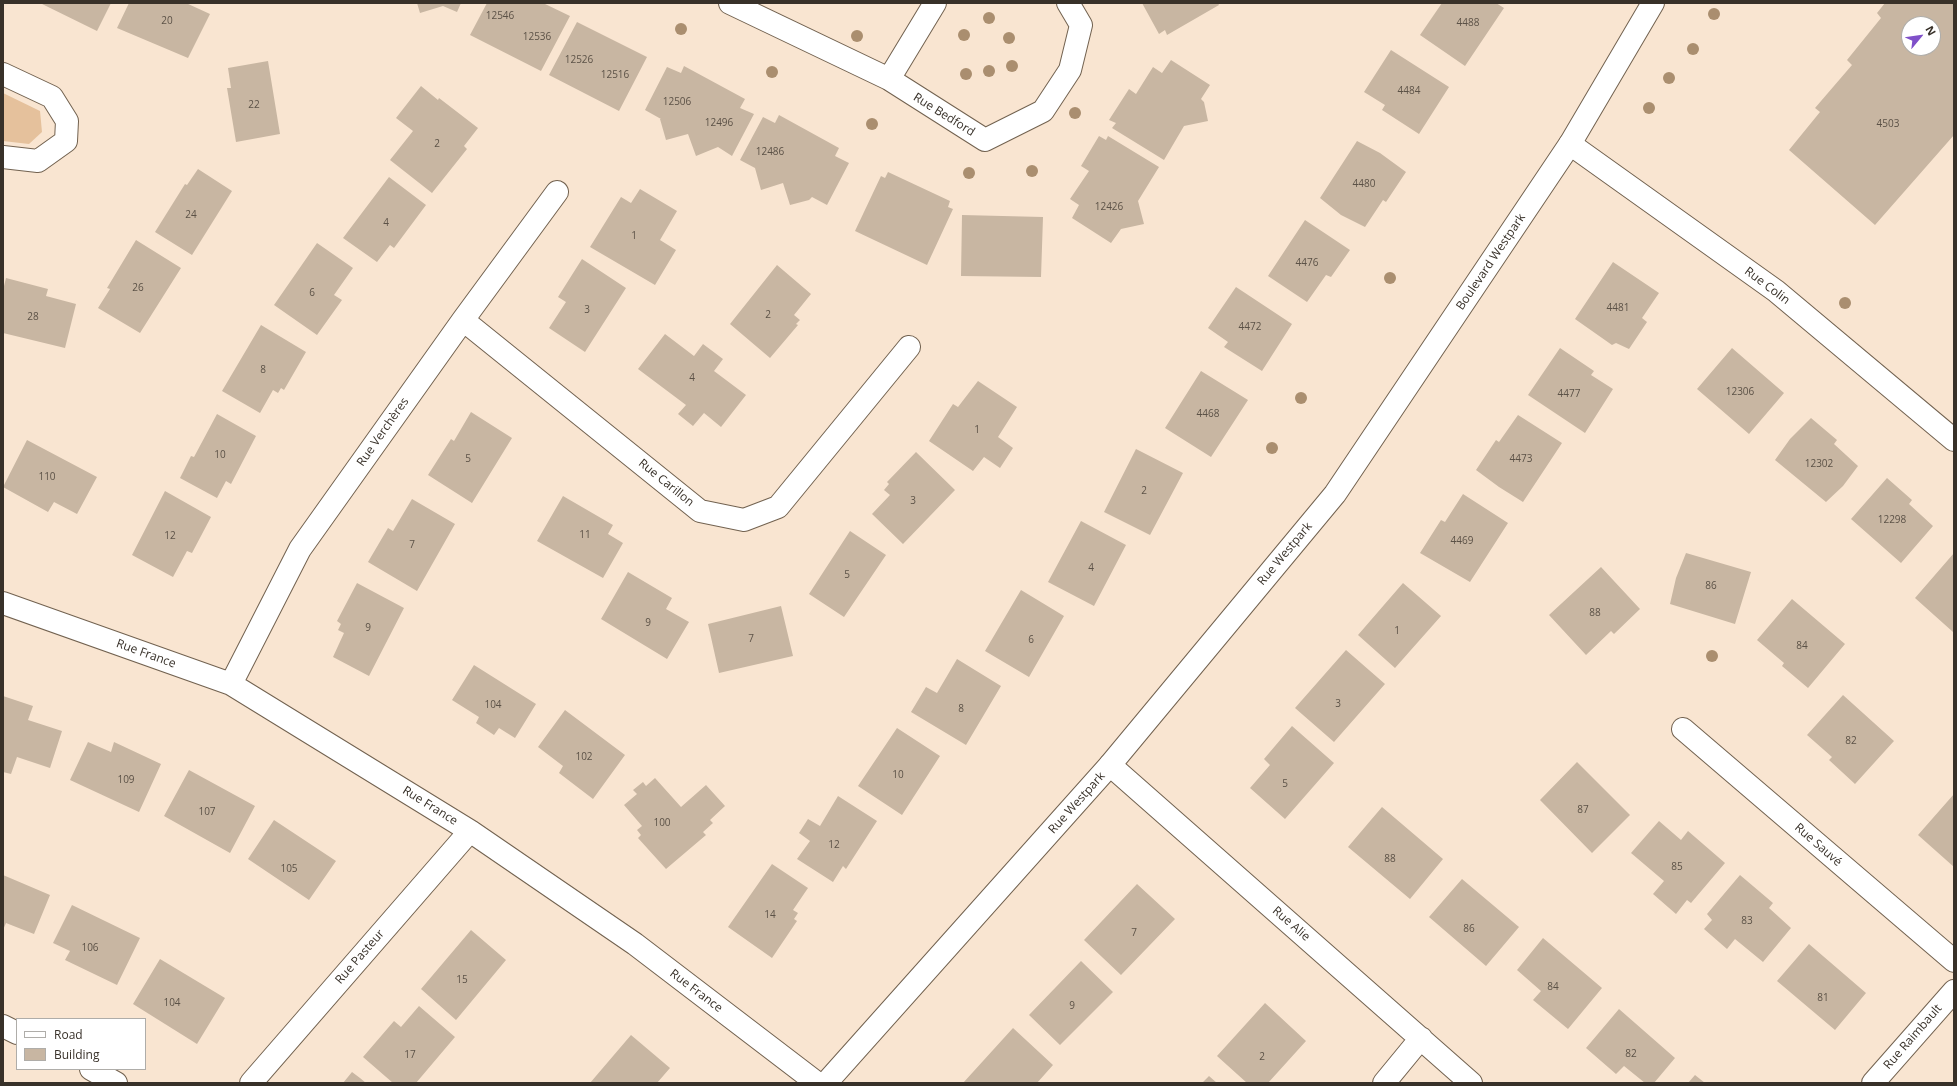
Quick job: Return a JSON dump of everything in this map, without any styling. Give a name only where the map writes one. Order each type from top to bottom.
[{"type":"street","name":"Rue Bedford","points":[[730,3],[889,79],[985,140],[1043,111],[1070,70],[1081,25],[1068,3]]},
{"type":"street","points":[[889,79],[935,3]]},
{"type":"street","name":"Boulevard Westpark","points":[[1318,514],[1335,494],[1570,144],[1653,3]]},
{"type":"street","points":[[3,74],[52,97],[68,120],[66,141],[38,161],[3,157]]},
{"type":"street","name":"Rue Colin","points":[[1570,144],[1776,291],[1954,440]]},
{"type":"street","name":"Rue Verchères","points":[[231,684],[300,549],[463,320],[557,192]]},
{"type":"street","name":"Rue Carillon","points":[[463,320],[700,511],[744,520],[778,508],[909,347]]},
{"type":"street","name":"Rue Westpark","points":[[826,1083],[1110,766],[1318,514]]},
{"type":"street","name":"Rue France","points":[[3,603],[231,684],[470,831],[635,944],[817,1083]]},
{"type":"street","name":"Rue Sauvé","points":[[1683,729],[1954,961]]},
{"type":"street","name":"Rue Alie","points":[[1110,766],[1471,1083]]},
{"type":"street","name":"Rue Pasteur","points":[[251,1083],[470,831]]},
{"type":"street","name":"Rue Raimbault","points":[[1873,1083],[1954,991]]},
{"type":"street","points":[[3,1026],[16,1032]]},
{"type":"street","points":[[1384,1083],[1421,1038]]},
{"type":"street","points":[[93,1070],[116,1083]]},
{"type":"shaded area","points":[[3,93],[40,111],[42,132],[29,144],[3,141]]},
{"type":"building","points":[[40,3],[111,3],[97,31]]},
{"type":"building","points":[[129,3],[186,3],[210,14],[188,58],[117,28]]},
{"type":"building","points":[[417,3],[461,3],[457,12],[443,6],[420,13]]},
{"type":"building","points":[[487,3],[543,3],[570,16],[541,71],[470,35]]},
{"type":"building","points":[[1142,3],[1218,3],[1219,5],[1167,35],[1165,30],[1159,34]]},
{"type":"building","points":[[1442,3],[1496,3],[1504,8],[1465,66],[1420,35]]},
{"type":"building","points":[[1885,3],[1954,3],[1954,135],[1875,225],[1789,150],[1820,112],[1815,108],[1852,65],[1847,60],[1881,18],[1877,13]]},
{"type":"building","points":[[577,22],[647,57],[619,111],[549,75]]},
{"type":"building","points":[[1391,50],[1449,87],[1419,134],[1382,110],[1385,105],[1364,92]]},
{"type":"building","points":[[1171,60],[1210,85],[1201,99],[1204,102],[1208,121],[1184,126],[1164,160],[1112,128],[1116,123],[1109,120],[1129,89],[1136,94],[1153,67],[1162,73]]},
{"type":"building","points":[[268,61],[280,134],[236,142],[227,88],[231,88],[228,68]]},
{"type":"building","points":[[684,66],[745,99],[740,108],[754,114],[732,156],[718,147],[696,156],[688,134],[666,140],[661,119],[645,110],[667,67],[681,73]]},
{"type":"building","points":[[421,86],[478,128],[464,146],[467,149],[432,193],[390,160],[413,131],[396,118]]},
{"type":"building","points":[[779,115],[839,148],[835,156],[849,163],[827,205],[812,197],[809,200],[790,205],[783,183],[761,190],[755,168],[740,160],[763,117],[775,123]]},
{"type":"building","points":[[1099,136],[1106,140],[1108,136],[1159,167],[1138,201],[1144,224],[1121,229],[1111,243],[1072,218],[1079,205],[1070,199],[1089,171],[1081,166]]},
{"type":"building","points":[[1357,141],[1380,153],[1406,172],[1386,202],[1383,200],[1365,227],[1341,215],[1320,198]]},
{"type":"building","points":[[198,169],[232,191],[192,255],[155,232],[185,184],[187,185]]},
{"type":"building","points":[[888,172],[950,201],[948,207],[953,209],[927,265],[855,231],[881,176],[885,178]]},
{"type":"building","points":[[389,177],[426,205],[394,248],[390,245],[377,262],[343,238]]},
{"type":"building","points":[[640,189],[677,211],[660,240],[676,250],[655,285],[590,247],[621,197],[631,203]]},
{"type":"building","points":[[962,215],[1043,217],[1041,277],[961,276]]},
{"type":"building","points":[[1305,220],[1350,250],[1331,277],[1326,275],[1307,302],[1268,276]]},
{"type":"building","points":[[136,240],[181,268],[140,333],[98,308],[110,289],[107,288]]},
{"type":"building","points":[[317,243],[353,268],[334,295],[342,300],[317,335],[274,305]]},
{"type":"building","points":[[582,259],[626,288],[585,352],[549,328],[566,302],[558,297]]},
{"type":"building","points":[[1613,262],[1659,293],[1642,318],[1647,322],[1629,349],[1616,343],[1612,345],[1575,319]]},
{"type":"building","points":[[777,265],[811,294],[794,315],[800,320],[796,324],[798,325],[770,358],[730,324]]},
{"type":"building","points":[[6,278],[48,289],[46,296],[76,304],[65,348],[3,333],[3,290]]},
{"type":"building","points":[[1236,287],[1292,324],[1262,371],[1224,347],[1228,342],[1208,328]]},
{"type":"building","points":[[261,325],[306,352],[284,390],[281,388],[278,393],[273,390],[260,413],[222,391]]},
{"type":"building","points":[[665,334],[694,356],[703,344],[723,359],[714,371],[746,395],[721,427],[704,413],[693,426],[678,414],[686,405],[638,369]]},
{"type":"building","points":[[1560,348],[1594,371],[1591,375],[1613,389],[1585,433],[1528,395]]},
{"type":"building","points":[[1732,348],[1784,393],[1749,434],[1697,389]]},
{"type":"building","points":[[1201,371],[1248,400],[1211,457],[1165,428]]},
{"type":"building","points":[[978,381],[1017,407],[998,437],[1013,448],[1000,468],[984,457],[973,471],[929,441],[953,404],[958,407]]},
{"type":"building","points":[[471,412],[512,438],[472,503],[428,475],[451,439],[454,441]]},
{"type":"building","points":[[217,414],[256,436],[231,484],[226,481],[217,498],[180,478],[191,456],[194,457]]},
{"type":"building","points":[[1518,415],[1562,443],[1523,502],[1476,470],[1496,440],[1499,442]]},
{"type":"building","points":[[1811,418],[1837,440],[1834,444],[1858,466],[1843,486],[1826,502],[1775,460],[1790,439]]},
{"type":"building","points":[[27,440],[97,477],[77,514],[54,502],[48,512],[3,487]]},
{"type":"building","points":[[1136,449],[1183,473],[1150,535],[1104,512]]},
{"type":"building","points":[[916,452],[955,490],[903,544],[872,514],[890,495],[884,490],[889,484],[887,482]]},
{"type":"building","points":[[1887,478],[1912,500],[1909,504],[1933,526],[1901,563],[1851,519]]},
{"type":"building","points":[[165,491],[211,517],[192,553],[187,551],[173,577],[132,555]]},
{"type":"building","points":[[1463,494],[1508,523],[1470,582],[1420,553],[1441,520],[1445,522]]},
{"type":"building","points":[[563,496],[613,525],[608,534],[623,543],[603,578],[537,541]]},
{"type":"building","points":[[412,499],[455,524],[417,591],[368,562],[388,528],[393,531]]},
{"type":"building","points":[[1081,521],[1126,545],[1094,606],[1048,582]]},
{"type":"building","points":[[850,531],[886,555],[844,617],[809,594]]},
{"type":"building","points":[[1686,553],[1751,572],[1735,624],[1670,604],[1676,578]]},
{"type":"building","points":[[1954,553],[1954,630],[1953,632],[1915,598]]},
{"type":"building","points":[[1601,567],[1640,609],[1614,634],[1611,631],[1586,655],[1549,615]]},
{"type":"building","points":[[628,572],[672,598],[666,609],[689,622],[667,659],[601,619]]},
{"type":"building","points":[[357,583],[404,608],[369,676],[333,657],[344,633],[338,630],[341,624],[337,621]]},
{"type":"building","points":[[1403,583],[1441,616],[1395,668],[1358,635]]},
{"type":"building","points":[[1021,590],[1064,616],[1029,677],[985,651]]},
{"type":"building","points":[[1792,599],[1845,644],[1808,688],[1782,666],[1784,663],[1757,640]]},
{"type":"building","points":[[781,606],[793,656],[719,673],[708,624]]},
{"type":"building","points":[[1346,650],[1385,684],[1334,742],[1295,708]]},
{"type":"building","points":[[957,659],[1001,686],[966,745],[911,712],[926,687],[937,693]]},
{"type":"building","points":[[474,665],[536,704],[515,738],[499,728],[494,735],[476,723],[479,717],[452,700]]},
{"type":"building","points":[[1843,695],[1894,741],[1855,784],[1829,760],[1832,757],[1807,735]]},
{"type":"building","points":[[3,696],[33,706],[28,720],[62,731],[50,768],[17,757],[11,774],[3,772]]},
{"type":"building","points":[[565,710],[625,755],[593,799],[559,773],[563,766],[538,747]]},
{"type":"building","points":[[1292,726],[1334,763],[1285,819],[1250,788],[1270,765],[1264,759]]},
{"type":"building","points":[[897,728],[940,756],[902,815],[858,786]]},
{"type":"building","points":[[88,742],[111,752],[114,742],[161,764],[139,812],[70,780]]},
{"type":"building","points":[[1577,762],[1630,815],[1592,853],[1540,800]]},
{"type":"building","points":[[189,770],[255,806],[230,853],[164,816]]},
{"type":"building","points":[[655,778],[681,807],[706,785],[725,806],[710,820],[713,823],[703,832],[706,835],[666,869],[638,838],[641,835],[637,830],[642,826],[624,805],[637,794],[633,790],[643,782],[646,786]]},
{"type":"building","points":[[1954,794],[1954,867],[1918,835]]},
{"type":"building","points":[[838,796],[877,821],[846,869],[843,866],[833,882],[797,859],[810,841],[799,833],[808,819],[820,826]]},
{"type":"building","points":[[1382,807],[1443,859],[1410,899],[1348,847]]},
{"type":"building","points":[[274,820],[336,861],[309,900],[248,859]]},
{"type":"building","points":[[1659,821],[1681,840],[1688,831],[1725,863],[1691,903],[1687,900],[1676,914],[1653,894],[1664,881],[1631,853]]},
{"type":"building","points":[[772,864],[808,888],[793,910],[798,913],[794,919],[797,921],[772,958],[728,927]]},
{"type":"building","points":[[3,875],[50,895],[34,934],[6,923],[3,930]]},
{"type":"building","points":[[1740,875],[1773,903],[1769,908],[1791,928],[1763,962],[1735,939],[1727,949],[1704,929],[1712,920],[1707,914]]},
{"type":"building","points":[[1462,879],[1519,927],[1486,966],[1429,917]]},
{"type":"building","points":[[1137,884],[1175,919],[1121,975],[1084,940]]},
{"type":"building","points":[[72,905],[140,938],[117,985],[65,960],[70,951],[53,943]]},
{"type":"building","points":[[471,930],[506,960],[456,1020],[421,989]]},
{"type":"building","points":[[1543,938],[1602,988],[1568,1029],[1533,1000],[1541,991],[1517,970]]},
{"type":"building","points":[[1809,944],[1866,993],[1835,1030],[1777,981]]},
{"type":"building","points":[[160,959],[225,998],[197,1044],[133,1004]]},
{"type":"building","points":[[1081,961],[1113,992],[1060,1045],[1029,1015]]},
{"type":"building","points":[[1265,1003],[1306,1041],[1268,1083],[1247,1083],[1217,1056]]},
{"type":"building","points":[[419,1006],[455,1037],[416,1083],[393,1083],[363,1057],[394,1021],[401,1027]]},
{"type":"building","points":[[1619,1009],[1675,1058],[1654,1083],[1645,1083],[1624,1066],[1616,1074],[1586,1048]]},
{"type":"building","points":[[1013,1028],[1053,1065],[1037,1083],[963,1083]]},
{"type":"building","points":[[631,1035],[670,1068],[657,1083],[590,1083]]},
{"type":"building","points":[[352,1072],[360,1078],[366,1083],[343,1083]]},
{"type":"building","points":[[1695,1075],[1705,1083],[1688,1083]]},
{"type":"building","points":[[1209,1076],[1217,1083],[1202,1083]]}]
